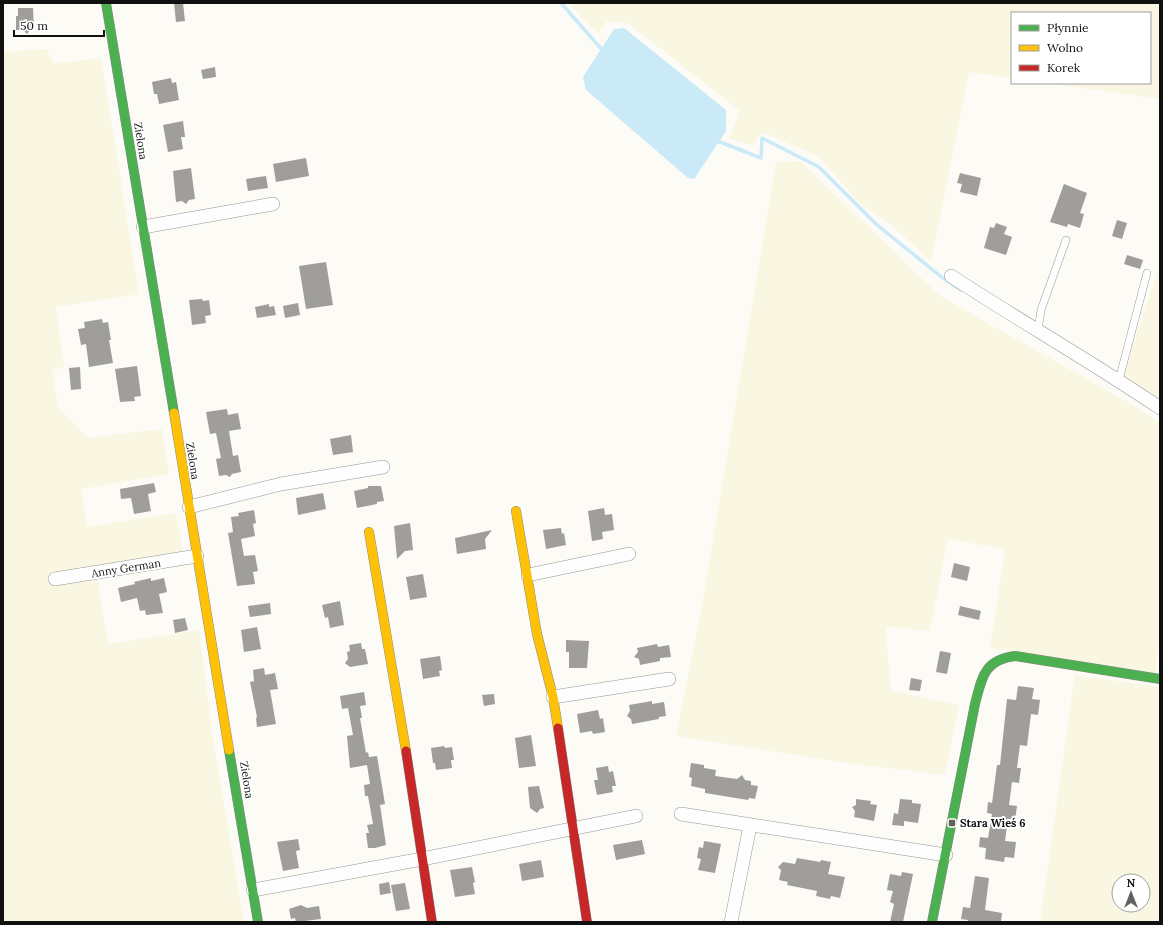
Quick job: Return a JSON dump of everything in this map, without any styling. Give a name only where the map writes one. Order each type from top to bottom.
[{"type":"street","name":"Zielona","points":[[106,3],[258,922]]},
{"type":"street","points":[[143,227],[273,204]]},
{"type":"street","points":[[952,276],[1119,380],[1160,408]]},
{"type":"street","points":[[189,507],[281,484],[382,467]]},
{"type":"street","points":[[516,511],[537,634],[553,697],[587,922]]},
{"type":"street","points":[[369,532],[432,922]]},
{"type":"street","points":[[528,575],[629,554]]},
{"type":"street","name":"Anny German","points":[[55,579],[197,556]]},
{"type":"street","points":[[932,922],[976,704],[982,678],[988,667],[995,660],[1014,656],[1160,679]]},
{"type":"street","points":[[553,697],[669,679]]},
{"type":"street","points":[[681,814],[750,826],[946,855]]},
{"type":"street","points":[[253,890],[422,859],[636,816]]},
{"type":"street","points":[[731,922],[750,826]]},
{"type":"lane","points":[[1038,330],[1041,310],[1066,240]]},
{"type":"lane","points":[[1119,380],[1147,273]]},
{"type":"shaded area","points":[[569,3],[1160,3],[1160,99],[1055,84],[1151,84],[1151,12],[1011,12],[1011,78],[969,72],[931,262],[892,225],[859,202],[818,156],[762,132],[753,146],[729,138],[740,111],[628,23],[607,21],[598,34]]},
{"type":"shaded area","points":[[47,49],[53,64],[101,58],[139,294],[56,307],[64,368],[52,370],[58,407],[87,438],[162,429],[169,474],[81,489],[87,527],[176,513],[183,553],[97,578],[108,644],[199,630],[212,733],[244,922],[3,922],[3,52]]},
{"type":"shaded area","points":[[800,161],[940,296],[1148,414],[1160,424],[1160,641],[1155,673],[990,648],[1005,550],[948,538],[930,631],[885,626],[891,691],[959,705],[945,775],[847,763],[676,736],[701,611],[776,162]]},
{"type":"shaded area","points":[[1160,265],[1160,404],[1122,378]]},
{"type":"shaded area","points":[[1075,675],[1160,687],[1160,922],[1040,922]]},
{"type":"water","points":[[624,28],[726,110],[726,131],[694,179],[688,178],[586,90],[583,77],[614,29]]},
{"type":"building","points":[[174,3],[183,3],[185,21],[176,22]]},
{"type":"building","points":[[18,8],[33,8],[34,29],[30,30],[27,34],[23,30],[16,30],[16,16],[18,16]]},
{"type":"building","points":[[215,67],[216,77],[203,79],[201,70]]},
{"type":"building","points":[[171,78],[172,83],[176,82],[179,100],[159,104],[157,94],[154,94],[152,82]]},
{"type":"building","points":[[183,121],[185,137],[181,137],[183,149],[168,152],[163,125]]},
{"type":"building","points":[[306,158],[309,176],[276,182],[273,164]]},
{"type":"building","points":[[191,168],[195,199],[189,200],[186,204],[182,201],[176,202],[173,171]]},
{"type":"building","points":[[960,173],[981,178],[977,196],[960,192],[962,184],[957,183]]},
{"type":"building","points":[[266,176],[268,188],[248,191],[246,179]]},
{"type":"building","points":[[1064,184],[1087,193],[1080,213],[1084,214],[1080,228],[1068,224],[1067,227],[1050,222]]},
{"type":"building","points":[[1117,220],[1127,223],[1122,239],[1112,236]]},
{"type":"building","points":[[996,223],[1007,227],[1004,234],[1012,237],[1006,255],[984,248],[990,227],[994,228]]},
{"type":"building","points":[[1127,255],[1143,260],[1140,269],[1124,264]]},
{"type":"building","points":[[326,262],[333,305],[306,309],[299,266]]},
{"type":"building","points":[[202,299],[203,301],[209,300],[211,315],[205,316],[206,323],[192,325],[189,300]]},
{"type":"building","points":[[298,303],[300,315],[285,318],[283,306]]},
{"type":"building","points":[[269,304],[269,307],[274,306],[276,315],[257,318],[255,307]]},
{"type":"building","points":[[102,319],[103,323],[108,322],[113,363],[89,367],[86,344],[81,345],[78,329],[85,328],[84,322]]},
{"type":"building","points":[[137,366],[141,396],[134,397],[135,401],[120,402],[115,369]]},
{"type":"building","points":[[80,367],[81,389],[71,390],[69,368]]},
{"type":"building","points":[[227,409],[228,415],[238,413],[241,429],[229,431],[233,456],[238,455],[241,472],[232,474],[230,477],[226,475],[219,476],[216,459],[221,458],[216,433],[210,434],[206,412]]},
{"type":"building","points":[[351,435],[353,452],[333,455],[330,439]]},
{"type":"building","points":[[154,483],[156,492],[148,494],[151,511],[134,514],[131,498],[121,499],[120,489]]},
{"type":"building","points":[[368,486],[381,486],[384,501],[357,508],[354,491],[368,488]]},
{"type":"building","points":[[323,493],[326,509],[298,515],[296,498]]},
{"type":"building","points":[[604,508],[605,515],[612,514],[614,530],[602,532],[603,539],[592,541],[588,511]]},
{"type":"building","points":[[254,510],[256,523],[253,524],[255,536],[241,539],[244,556],[255,555],[258,571],[253,572],[255,584],[237,586],[228,533],[233,532],[231,517],[239,516],[238,513]]},
{"type":"building","points":[[410,523],[413,550],[405,551],[397,559],[394,526]]},
{"type":"building","points":[[561,528],[562,534],[564,533],[566,545],[546,549],[543,530]]},
{"type":"building","points":[[492,530],[485,539],[486,549],[457,554],[455,538]]},
{"type":"building","points":[[954,563],[970,567],[967,581],[951,577]]},
{"type":"building","points":[[423,574],[427,597],[410,600],[406,577]]},
{"type":"building","points":[[151,578],[151,581],[164,578],[167,592],[159,594],[163,613],[146,615],[145,610],[140,611],[137,598],[121,602],[118,588]]},
{"type":"building","points":[[340,601],[344,625],[330,628],[328,617],[325,618],[322,605]]},
{"type":"building","points":[[270,603],[271,614],[250,617],[248,606]]},
{"type":"building","points":[[960,606],[981,611],[979,620],[958,615]]},
{"type":"building","points":[[185,618],[188,630],[175,633],[173,620]]},
{"type":"building","points":[[257,627],[261,649],[244,652],[241,630]]},
{"type":"building","points":[[566,640],[589,641],[587,668],[569,668],[569,652],[566,652]]},
{"type":"building","points":[[361,643],[362,649],[365,649],[368,664],[350,667],[345,663],[348,659],[347,652],[350,651],[349,645]]},
{"type":"building","points":[[657,644],[658,647],[669,645],[671,657],[660,658],[660,661],[640,665],[639,659],[634,657],[638,652],[637,648]]},
{"type":"building","points":[[940,651],[951,653],[947,674],[936,672]]},
{"type":"building","points":[[440,656],[442,670],[439,671],[440,676],[423,679],[420,659]]},
{"type":"building","points":[[264,668],[265,675],[275,673],[278,689],[270,690],[276,724],[257,727],[257,717],[250,682],[254,681],[253,670]]},
{"type":"building","points":[[911,678],[922,680],[920,691],[909,690]]},
{"type":"building","points":[[1018,686],[1034,688],[1032,699],[1040,700],[1038,715],[1031,714],[1027,746],[1020,745],[1017,768],[1021,768],[1019,783],[1012,782],[1009,805],[1017,806],[1015,820],[1008,819],[1005,841],[1016,842],[1014,858],[1005,857],[1004,862],[985,859],[986,848],[979,847],[980,837],[988,838],[992,814],[987,813],[988,802],[992,803],[997,765],[1000,765],[1007,699],[1016,700]]},
{"type":"building","points":[[364,692],[366,705],[360,706],[362,718],[360,718],[366,753],[368,752],[369,757],[377,756],[385,804],[380,805],[386,845],[375,848],[368,848],[366,833],[369,833],[367,825],[373,824],[368,796],[365,796],[364,785],[370,784],[367,765],[350,768],[347,736],[353,735],[348,708],[342,709],[340,696]]},
{"type":"building","points":[[494,694],[495,704],[484,706],[482,695]]},
{"type":"building","points":[[652,701],[652,704],[664,702],[666,716],[659,717],[659,719],[632,724],[631,719],[627,716],[630,711],[629,705]]},
{"type":"building","points":[[598,710],[600,719],[603,718],[605,732],[593,734],[592,731],[580,733],[577,714]]},
{"type":"building","points":[[531,735],[536,766],[519,768],[515,738]]},
{"type":"building","points":[[444,746],[445,748],[452,747],[454,760],[451,760],[452,768],[436,770],[435,763],[433,763],[431,748]]},
{"type":"building","points":[[691,763],[704,765],[704,768],[716,770],[715,776],[737,779],[742,775],[745,780],[751,781],[751,785],[758,786],[755,799],[749,798],[748,800],[705,793],[705,789],[691,786],[692,778],[689,777]]},
{"type":"building","points":[[608,766],[609,772],[613,771],[616,786],[612,786],[613,792],[597,795],[594,780],[598,780],[596,768]]},
{"type":"building","points":[[539,786],[544,808],[540,809],[537,813],[530,808],[528,787]]},
{"type":"building","points":[[856,799],[871,801],[870,804],[877,805],[874,821],[854,817],[855,811],[852,807],[856,805]]},
{"type":"building","points":[[900,799],[912,800],[912,803],[921,804],[918,823],[904,821],[904,826],[892,825],[894,813],[898,814]]},
{"type":"building","points":[[298,839],[300,850],[296,851],[299,868],[283,871],[277,842]]},
{"type":"building","points":[[642,840],[645,854],[616,860],[613,845]]},
{"type":"building","points":[[704,841],[721,844],[715,873],[698,870],[701,859],[697,858],[699,847],[703,848]]},
{"type":"building","points":[[797,858],[820,862],[821,860],[831,862],[828,874],[845,877],[840,898],[831,896],[830,899],[816,896],[817,891],[787,885],[788,882],[779,880],[781,870],[778,867],[783,862],[795,864]]},
{"type":"building","points":[[541,860],[544,877],[522,881],[519,864]]},
{"type":"building","points":[[472,867],[475,882],[473,883],[475,894],[455,897],[450,870]]},
{"type":"building","points":[[902,872],[913,874],[903,922],[890,922],[894,904],[890,902],[893,891],[887,890],[890,874],[901,876]]},
{"type":"building","points":[[975,876],[989,878],[985,910],[1002,913],[1001,922],[967,922],[968,920],[961,919],[963,907],[970,908]]},
{"type":"building","points":[[389,882],[391,893],[380,895],[379,884]]},
{"type":"building","points":[[405,883],[410,909],[396,911],[391,885]]},
{"type":"building","points":[[301,905],[307,908],[319,906],[321,919],[296,922],[295,918],[291,919],[289,909]]},
{"type":"waterway","points":[[561,3],[604,52]]},
{"type":"waterway","points":[[715,140],[761,158],[762,138],[819,167],[877,225],[944,279],[961,290]]},
{"type":"traffic: fast","points":[[106,3],[174,413]]},
{"type":"traffic: fast","points":[[932,922],[975,704],[986,671],[997,661],[1015,656],[1160,679]]},
{"type":"traffic: fast","points":[[229,750],[258,922]]},
{"type":"traffic: slow","points":[[174,413],[229,750]]},
{"type":"traffic: slow","points":[[516,511],[537,634],[553,697],[558,728]]},
{"type":"traffic: slow","points":[[369,532],[406,751]]},
{"type":"traffic: jam","points":[[558,728],[587,922]]},
{"type":"traffic: jam","points":[[406,751],[432,922]]},
{"type":"place","name":"Stara Wieś 6","points":[[952,823]]}]
